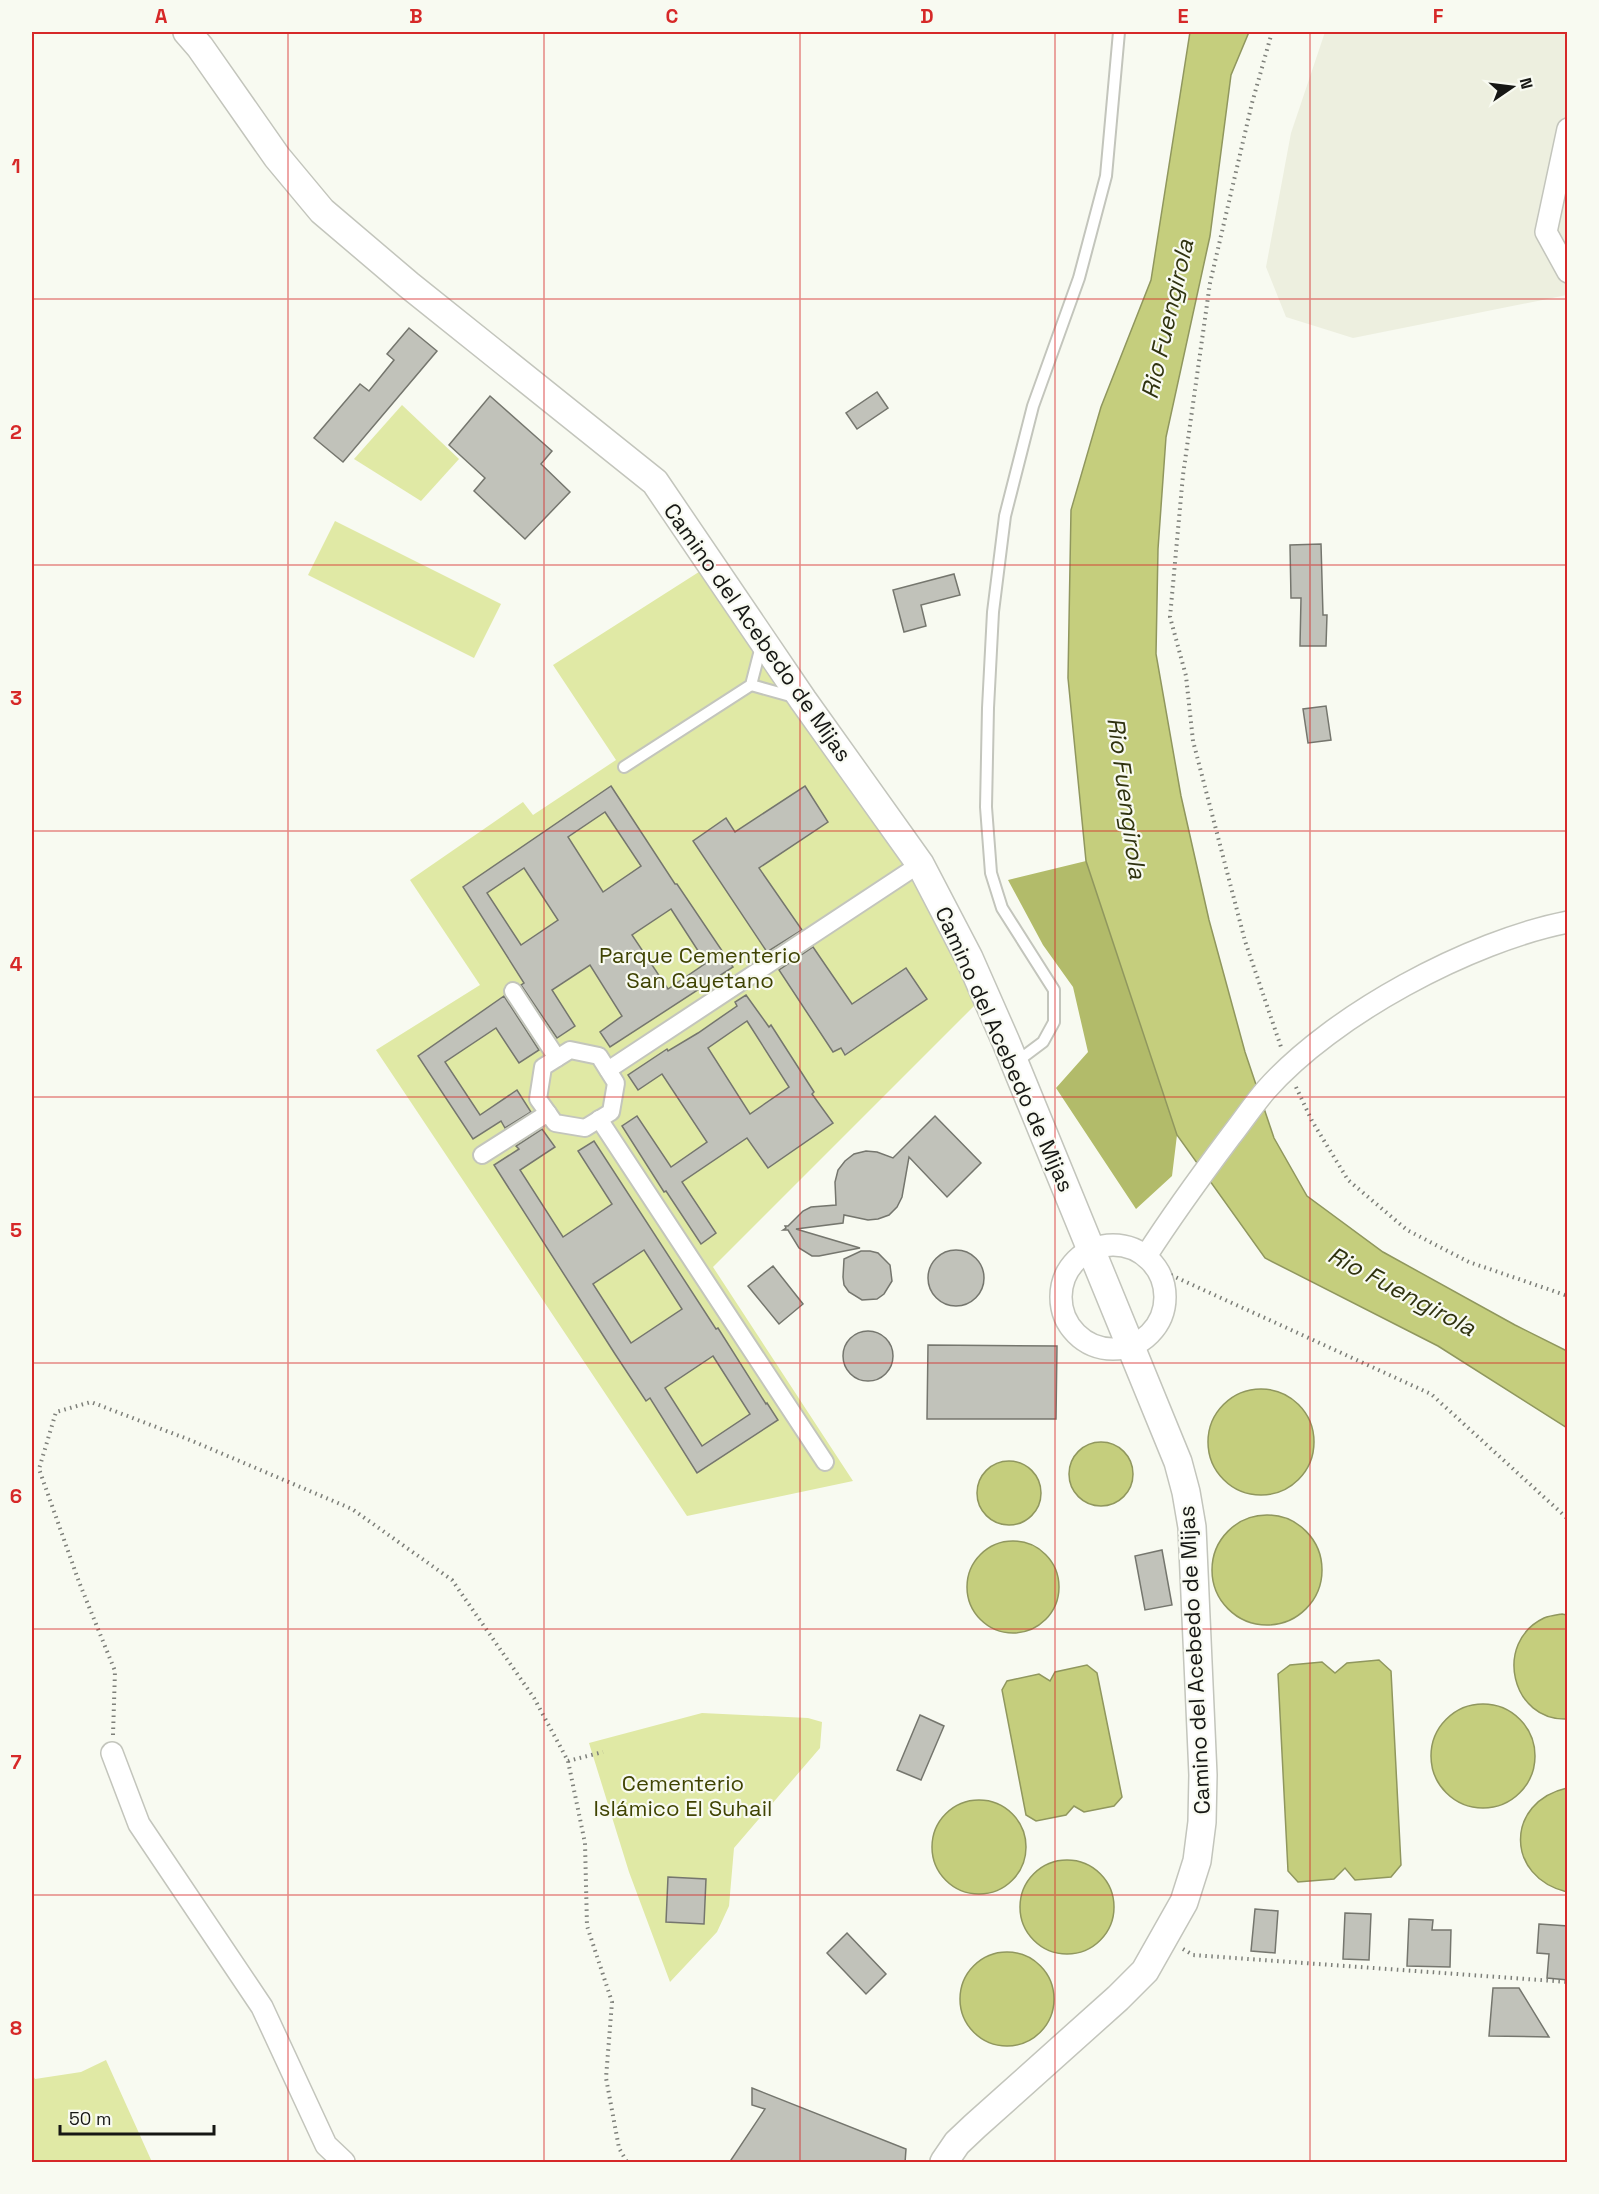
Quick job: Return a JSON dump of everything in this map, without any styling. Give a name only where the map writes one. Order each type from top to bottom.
[{"type":"street","name":"Camino del Acebedo de Mijas","points":[[188,32],[277,157],[322,211],[418,292],[655,482],[803,700],[920,864],[969,958],[1015,1063],[1178,1462],[1192,1527],[1203,1775],[1202,1822],[1197,1861],[1184,1902],[1145,1971],[957,2143],[944,2163]]},
{"type":"street","points":[[1568,129],[1546,232],[1568,272]]},
{"type":"street","points":[[608,1070],[920,864]]},
{"type":"street","points":[[1152,1262],[1184,1197],[1267,1090],[1307,1050],[1372,1005],[1430,971],[1482,948],[1548,926],[1568,922]]},
{"type":"street","points":[[513,991],[557,1058]]},
{"type":"street","points":[[570,1050],[599,1056],[608,1070],[616,1083],[611,1112],[585,1128],[555,1123],[538,1099],[543,1067],[570,1050]]},
{"type":"street","points":[[482,1155],[548,1113]]},
{"type":"street","points":[[598,1119],[825,1462]]},
{"type":"street","points":[[1107,1244],[1130,1247],[1152,1262],[1166,1293],[1165,1308],[1158,1325],[1151,1333],[1131,1346],[1113,1350],[1087,1343],[1070,1328],[1062,1311],[1060,1293],[1064,1277],[1078,1257],[1107,1244]]},
{"type":"street","points":[[112,1753],[139,1824],[262,2007],[326,2145],[344,2163]]},
{"type":"lane","points":[[1015,1063],[1043,1042],[1054,1022],[1054,990],[1002,908],[991,873],[986,807],[993,612],[1005,516],[1033,406],[1078,278],[1106,176],[1119,32]]},
{"type":"lane","points":[[624,767],[751,685],[762,640]]},
{"type":"lane","points":[[751,685],[803,700]]},
{"type":"path","points":[[1272,32],[1252,103],[1210,283],[1184,476],[1170,618],[1186,676],[1193,741],[1245,941],[1288,1069],[1312,1120],[1348,1180],[1407,1230],[1469,1262],[1568,1296]]},
{"type":"path","points":[[1152,1262],[1431,1394],[1568,1519]]},
{"type":"path","points":[[112,1753],[115,1671],[79,1582],[39,1468],[56,1412],[91,1402],[189,1440],[352,1509],[452,1580],[534,1698],[568,1761],[585,1843],[587,1926],[612,2002],[606,2078],[619,2148],[627,2163]]},
{"type":"path","points":[[568,1761],[603,1752]]},
{"type":"path","points":[[1164,1939],[1193,1955],[1568,1982]]},
{"type":"shaded area","points":[[1325,32],[1567,32],[1567,295],[1353,338],[1286,317],[1266,267],[1291,133]]},
{"type":"shaded area","points":[[1086,861],[1177,1135],[1172,1176],[1136,1209],[1056,1088],[1088,1052],[1073,987],[1043,945],[1008,880]]},
{"type":"green space","points":[[402,405],[459,459],[421,501],[354,459]]},
{"type":"green space","points":[[335,521],[501,604],[474,658],[308,575]]},
{"type":"green space","name":"Parque Cementerio San Cayetano","points":[[702,570],[912,872],[976,1004],[713,1267],[853,1481],[687,1516],[376,1050],[480,985],[410,880],[523,802],[533,815],[616,760],[553,665]]},
{"type":"green space","name":"Cementerio Islámico El Suhail","points":[[702,1713],[808,1718],[822,1722],[820,1748],[734,1848],[729,1906],[717,1932],[670,1982],[629,1872],[589,1743]]},
{"type":"green space","points":[[106,2060],[152,2162],[32,2162],[32,2074],[35,2079],[81,2072]]},
{"type":"water","name":"Rio Fuengirola","points":[[1190,32],[1249,32],[1231,75],[1210,236],[1166,437],[1158,549],[1156,654],[1181,796],[1209,920],[1245,1052],[1274,1138],[1307,1196],[1383,1252],[1567,1351],[1567,1428],[1438,1346],[1265,1258],[1177,1135],[1086,861],[1068,678],[1071,510],[1101,407],[1151,280]]},
{"type":"water","points":[[1261,1389],[1281,1393],[1298,1405],[1310,1422],[1314,1442],[1310,1462],[1298,1479],[1281,1491],[1261,1495],[1241,1491],[1224,1479],[1212,1462],[1208,1442],[1212,1422],[1224,1405],[1241,1393]]},
{"type":"water","points":[[1101,1442],[1113,1444],[1124,1451],[1131,1462],[1133,1474],[1131,1486],[1124,1497],[1113,1504],[1101,1506],[1089,1504],[1078,1497],[1071,1486],[1069,1474],[1071,1462],[1078,1451],[1089,1444]]},
{"type":"water","points":[[1003,1461],[1015,1461],[1032,1470],[1039,1481],[1041,1493],[1039,1505],[1032,1516],[1015,1525],[1003,1525],[991,1520],[982,1511],[977,1499],[977,1487],[982,1475],[991,1466]]},
{"type":"water","points":[[1267,1515],[1288,1519],[1306,1531],[1318,1549],[1322,1570],[1318,1591],[1306,1609],[1288,1621],[1267,1625],[1246,1621],[1228,1609],[1216,1591],[1212,1570],[1216,1549],[1228,1531],[1246,1519]]},
{"type":"water","points":[[1013,1541],[1031,1544],[1046,1554],[1056,1569],[1059,1587],[1056,1605],[1046,1620],[1031,1630],[1013,1633],[995,1630],[980,1620],[970,1605],[967,1587],[970,1569],[980,1554],[995,1544]]},
{"type":"water","points":[[1567,1615],[1568,1719],[1549,1717],[1533,1708],[1522,1695],[1516,1679],[1514,1661],[1518,1644],[1528,1629],[1544,1618]]},
{"type":"water","points":[[1379,1660],[1391,1671],[1401,1865],[1391,1877],[1355,1880],[1345,1868],[1334,1879],[1298,1882],[1288,1871],[1278,1674],[1290,1665],[1322,1662],[1335,1673],[1347,1663]]},
{"type":"water","points":[[1087,1665],[1097,1673],[1122,1797],[1114,1806],[1084,1812],[1074,1806],[1066,1815],[1036,1821],[1026,1815],[1002,1690],[1007,1681],[1039,1674],[1050,1681],[1055,1672]]},
{"type":"water","points":[[1483,1704],[1503,1708],[1520,1719],[1531,1736],[1535,1756],[1531,1776],[1520,1793],[1503,1804],[1483,1808],[1463,1804],[1446,1793],[1435,1776],[1431,1756],[1435,1736],[1446,1719],[1463,1708]]},
{"type":"water","points":[[1568,1788],[1567,1892],[1547,1884],[1532,1871],[1523,1856],[1520,1840],[1523,1823],[1532,1808],[1547,1796]]},
{"type":"water","points":[[979,1800],[997,1804],[1012,1814],[1022,1829],[1026,1847],[1022,1865],[1012,1880],[997,1890],[979,1894],[961,1890],[946,1880],[936,1865],[932,1847],[936,1829],[946,1814],[961,1804]]},
{"type":"water","points":[[1067,1860],[1085,1864],[1100,1874],[1110,1889],[1114,1907],[1110,1925],[1100,1940],[1085,1950],[1067,1954],[1049,1950],[1034,1940],[1024,1925],[1020,1907],[1024,1889],[1034,1874],[1049,1864]]},
{"type":"water","points":[[1007,1952],[1025,1956],[1040,1966],[1050,1981],[1054,1999],[1050,2017],[1040,2032],[1025,2042],[1007,2046],[989,2042],[974,2032],[964,2017],[960,1999],[964,1981],[974,1966],[989,1956]]},
{"type":"building","points":[[409,328],[437,351],[343,462],[314,438],[360,384],[369,391],[394,360],[387,354]]},
{"type":"building","points":[[877,392],[888,408],[857,429],[846,413]]},
{"type":"building","points":[[490,396],[552,451],[541,464],[570,492],[525,539],[474,491],[485,478],[449,445]]},
{"type":"building","points":[[1321,544],[1323,615],[1327,615],[1326,646],[1300,646],[1301,598],[1291,598],[1290,545]]},
{"type":"building","points":[[954,574],[960,595],[921,605],[926,626],[904,632],[893,590]]},
{"type":"building","points":[[1326,706],[1331,740],[1308,743],[1303,709]]},
{"type":"building","points":[[611,786],[733,967],[610,1047],[600,1032],[622,1016],[590,965],[552,990],[575,1026],[557,1038],[521,985],[524,983],[463,887]],"holes":[[[605,812],[641,866],[603,892],[568,837]],[[524,868],[558,920],[521,945],[487,893]],[[671,909],[706,963],[668,989],[632,935]]]},
{"type":"building","points":[[805,786],[828,822],[759,868],[802,930],[767,952],[693,841],[726,818],[735,832]]},
{"type":"building","points":[[813,947],[852,1004],[906,968],[927,999],[845,1055],[841,1048],[833,1052],[779,970]]},
{"type":"building","points":[[746,995],[769,1027],[771,1025],[814,1092],[812,1094],[833,1123],[768,1168],[747,1138],[682,1182],[716,1233],[701,1244],[666,1191],[664,1192],[622,1126],[637,1116],[671,1167],[707,1142],[662,1074],[638,1090],[628,1075],[667,1049],[668,1051],[698,1033],[737,1006],[735,1002]],"holes":[[[747,1021],[789,1087],[750,1114],[708,1048]]]},
{"type":"building","points":[[504,996],[539,1050],[519,1063],[496,1028],[445,1062],[480,1115],[517,1090],[531,1112],[505,1128],[501,1121],[473,1139],[418,1056]]},
{"type":"building","points":[[935,1116],[981,1163],[947,1197],[909,1157],[902,1197],[897,1207],[889,1215],[868,1220],[844,1215],[843,1223],[796,1229],[860,1248],[812,1256],[799,1248],[788,1230],[783,1230],[803,1211],[811,1207],[836,1205],[835,1182],[838,1170],[854,1154],[866,1151],[877,1152],[893,1158]]},
{"type":"building","points":[[542,1129],[555,1147],[520,1170],[563,1237],[612,1204],[578,1151],[594,1141],[778,1420],[697,1473],[650,1398],[646,1401],[615,1354],[494,1165],[519,1149],[516,1146]],"holes":[[[644,1250],[682,1309],[631,1343],[593,1284]],[[713,1356],[750,1414],[702,1446],[665,1388]]]},
{"type":"building","points":[[950,1250],[962,1250],[972,1254],[980,1262],[984,1278],[980,1294],[972,1302],[962,1306],[950,1306],[940,1302],[932,1294],[928,1284],[928,1272],[932,1262],[940,1254]]},
{"type":"building","points":[[861,1251],[878,1253],[890,1265],[892,1281],[884,1294],[877,1299],[862,1300],[849,1292],[844,1285],[844,1259]]},
{"type":"building","points":[[773,1266],[803,1304],[779,1324],[748,1286]]},
{"type":"building","points":[[868,1331],[877,1333],[888,1342],[893,1356],[891,1365],[882,1376],[868,1381],[859,1379],[848,1370],[843,1356],[845,1347],[854,1336]]},
{"type":"building","points":[[928,1345],[1057,1346],[1056,1419],[927,1419]]},
{"type":"building","points":[[1162,1550],[1172,1605],[1145,1610],[1135,1556]]},
{"type":"building","points":[[920,1715],[944,1726],[921,1780],[897,1770]]},
{"type":"building","points":[[668,1877],[706,1879],[704,1924],[666,1922]]},
{"type":"building","points":[[1255,1909],[1278,1911],[1275,1953],[1251,1951]]},
{"type":"building","points":[[1345,1913],[1371,1914],[1369,1960],[1343,1959]]},
{"type":"building","points":[[1409,1919],[1433,1920],[1432,1930],[1451,1930],[1450,1967],[1407,1966]]},
{"type":"building","points":[[1539,1924],[1568,1926],[1568,1980],[1547,1978],[1549,1954],[1537,1953]]},
{"type":"building","points":[[847,1933],[886,1974],[866,1994],[827,1953]]},
{"type":"building","points":[[1493,1988],[1519,1988],[1549,2037],[1489,2036]]},
{"type":"building","points":[[752,2088],[906,2149],[905,2163],[729,2163],[765,2109],[752,2105]]}]
